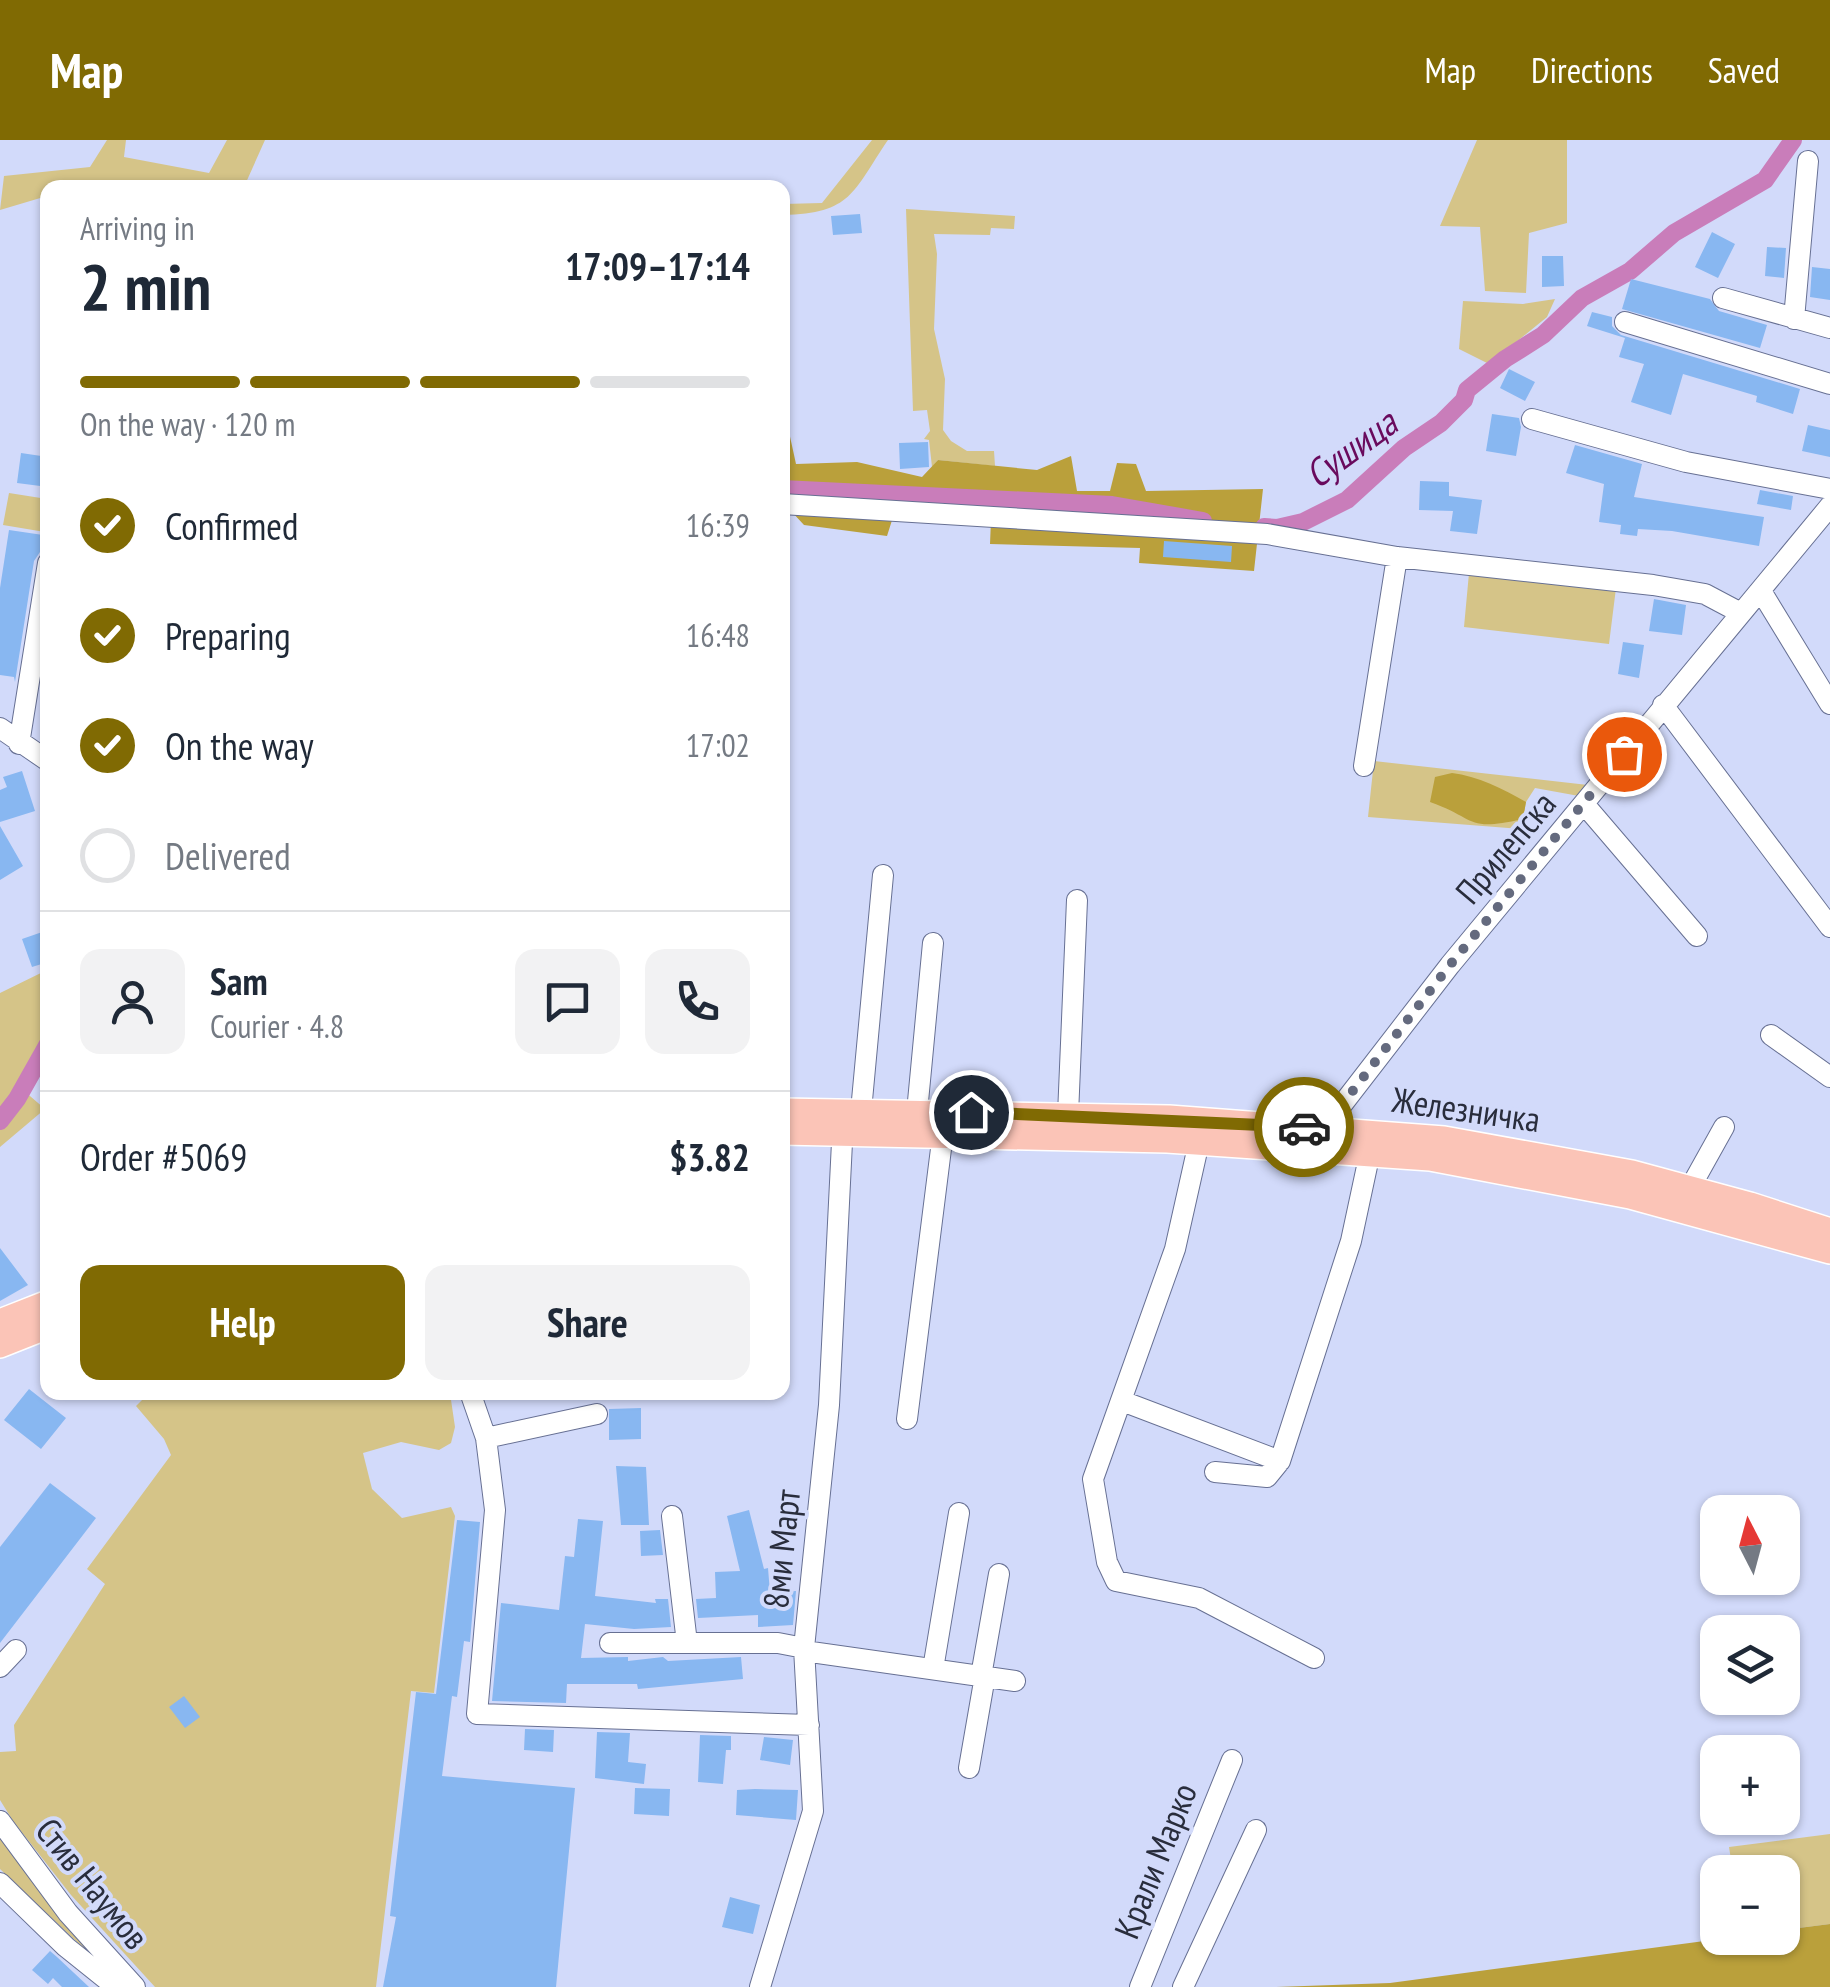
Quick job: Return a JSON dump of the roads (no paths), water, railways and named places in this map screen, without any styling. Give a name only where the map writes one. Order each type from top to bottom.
[{"type":"main road","name":"Железничка","points":[[790,1112],[942,1134],[1199,1142],[1332,1139]]},
{"type":"main road","name":"Железничка","points":[[790,1130],[849,1118],[917,1112],[1068,1115],[1530,1153],[1690,1188],[1830,1231]]},
{"type":"main road","name":"Железничка","points":[[1372,1143],[1430,1158],[1630,1196],[1830,1251]]},
{"type":"main road","points":[[0,1322],[40,1306]]},
{"type":"main road","points":[[0,1345],[40,1329]]},
{"type":"street","points":[[1794,319],[1808,161]]},
{"type":"street","points":[[1723,298],[1830,328]]},
{"type":"street","points":[[1625,322],[1830,384]]},
{"type":"street","points":[[1532,419],[1686,462],[1830,489]]},
{"type":"street","points":[[790,504],[1268,534],[1397,558],[1653,585],[1705,594],[1740,612]]},
{"type":"street","name":"Прилепска","points":[[1332,1139],[1338,1110],[1438,979],[1830,506]]},
{"type":"street","points":[[1364,766],[1397,558]]},
{"type":"street","points":[[1761,591],[1830,704]]},
{"type":"street","points":[[19,744],[40,613]]},
{"type":"street","points":[[1664,704],[1830,927]]},
{"type":"street","points":[[0,728],[40,756]]},
{"type":"street","points":[[1584,804],[1697,936]]},
{"type":"street","name":"8ми Март","points":[[760,1987],[813,1811],[804,1649],[828,1405],[849,1118],[883,875]]},
{"type":"street","points":[[1068,1115],[1077,900]]},
{"type":"street","points":[[917,1112],[933,943]]},
{"type":"street","points":[[1772,1035],[1830,1077]]},
{"type":"street","points":[[1690,1188],[1724,1127]]},
{"type":"street","points":[[907,1419],[942,1134]]},
{"type":"street","points":[[1199,1142],[1176,1249],[1093,1479],[1107,1562],[1116,1581],[1199,1598],[1314,1658]]},
{"type":"street","points":[[1215,1472],[1268,1476],[1280,1462],[1351,1242],[1372,1143]]},
{"type":"street","points":[[473,1400],[486,1438],[495,1510],[477,1714],[809,1725]]},
{"type":"street","points":[[1122,1400],[1280,1462]]},
{"type":"street","points":[[486,1438],[597,1414]]},
{"type":"street","points":[[933,1669],[959,1513]]},
{"type":"street","points":[[672,1516],[688,1643]]},
{"type":"street","points":[[969,1768],[1000,1574]]},
{"type":"street","points":[[610,1644],[778,1643],[1015,1681]]},
{"type":"street","points":[[0,1667],[16,1650]]},
{"type":"street","name":"Крали Марко","points":[[1140,1987],[1232,1760]]},
{"type":"street","name":"Стив Наумов","points":[[0,1820],[68,1913],[135,1987]]},
{"type":"street","points":[[1183,1987],[1256,1830]]},
{"type":"street","name":"Стив Наумов","points":[[0,1883],[116,1987]]},
{"type":"waterway","name":"Сушица","points":[[1264,527],[1303,522],[1347,500],[1404,448],[1441,423],[1464,400],[1467,390],[1543,335],[1582,298],[1630,271],[1674,233],[1765,180],[1793,140]]},
{"type":"waterway","name":"Сушица","points":[[790,489],[1112,505],[1203,521]]},
{"type":"waterway","name":"Сушица","points":[[0,1121],[40,1058]]}]
